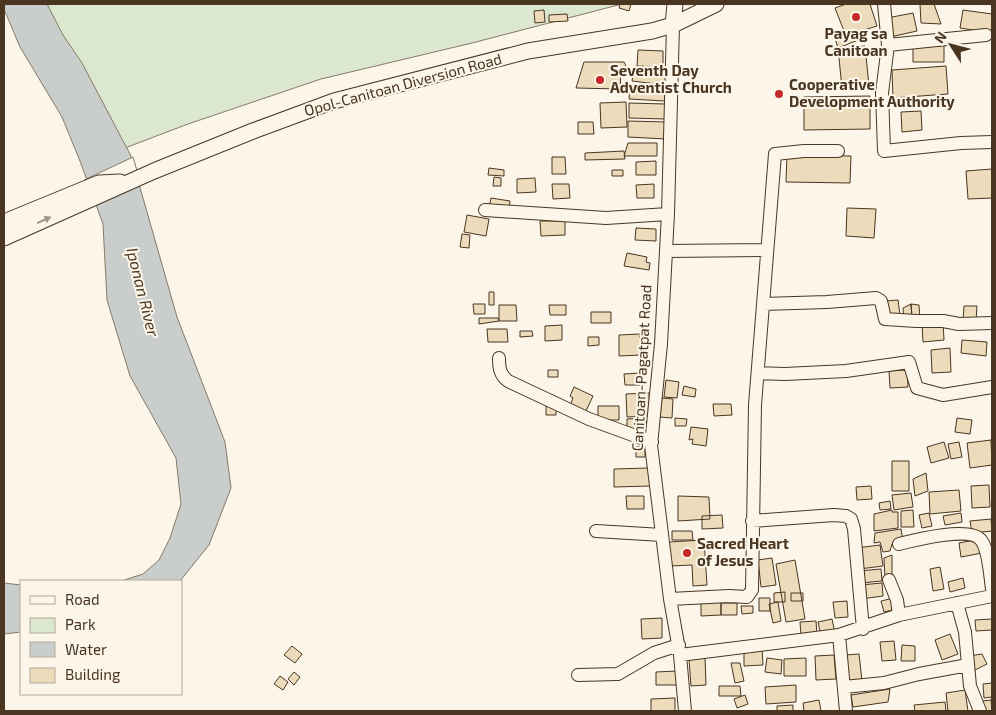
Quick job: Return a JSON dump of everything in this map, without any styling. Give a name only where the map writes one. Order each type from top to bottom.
[{"type":"main road","name":"Opol-Canitoan Diversion Road","points":[[4,222],[132,180],[253,130],[334,101],[528,51],[652,31],[674,14],[716,4]]},
{"type":"main road","name":"Opol-Canitoan Diversion Road","points":[[4,238],[83,196],[99,183],[132,180]]},
{"type":"street","points":[[884,4],[888,45],[882,93],[884,151],[961,143],[992,142]]},
{"type":"street","name":"Canitoan-Pagatpat Road","points":[[674,14],[668,214],[652,442],[670,599],[679,650],[686,711]]},
{"type":"street","points":[[888,45],[986,35]]},
{"type":"street","points":[[670,599],[747,596],[752,590],[752,521],[758,373],[775,154],[804,151],[838,151]]},
{"type":"street","points":[[485,210],[606,218],[668,214]]},
{"type":"street","points":[[666,251],[768,250]]},
{"type":"street","points":[[763,304],[876,298],[881,301],[885,319],[943,321],[959,324],[992,323]]},
{"type":"street","points":[[499,358],[503,377],[508,381],[589,419],[652,442]]},
{"type":"street","points":[[758,373],[792,374],[846,371],[909,362],[917,388],[929,392],[943,395],[992,388]]},
{"type":"street","points":[[752,521],[834,515],[846,516],[852,519],[863,628]]},
{"type":"street","points":[[596,531],[662,535]]},
{"type":"street","points":[[898,544],[945,535],[970,534],[975,536],[981,540],[987,554],[992,589]]},
{"type":"street","points":[[889,580],[897,600],[899,615]]},
{"type":"street","points":[[578,675],[618,674],[654,653],[839,635],[899,615],[992,596]]},
{"type":"street","points":[[957,603],[964,632],[970,686],[980,711]]},
{"type":"street","points":[[839,635],[846,711]]},
{"type":"street","points":[[844,687],[884,683],[968,665]]},
{"type":"green space","points":[[40,4],[622,4],[472,43],[321,79],[188,124],[117,151]]},
{"type":"water","name":"Iponan River","points":[[4,4],[47,4],[63,35],[82,63],[131,156],[177,317],[225,442],[231,488],[209,545],[181,580],[124,580],[143,574],[159,560],[170,538],[181,504],[176,458],[130,376],[107,300],[103,224],[80,161],[62,117],[20,47],[4,9]]},
{"type":"water","points":[[4,583],[20,585],[20,632],[4,634]]},
{"type":"pier","points":[[133,157],[141,184],[93,206],[84,180]]},
{"type":"building","points":[[620,4],[631,4],[629,11],[619,8]]},
{"type":"building","name":"Payag sa Canitoan","points":[[846,4],[870,4],[877,26],[864,30],[866,37],[838,48],[834,35],[844,31],[835,8]]},
{"type":"building","points":[[920,4],[934,4],[941,24],[921,23]]},
{"type":"building","points":[[544,10],[545,22],[535,23],[534,11]]},
{"type":"building","points":[[963,10],[992,14],[992,33],[960,28]]},
{"type":"building","points":[[913,13],[917,31],[890,37],[887,18]]},
{"type":"building","points":[[567,14],[568,21],[549,22],[549,15]]},
{"type":"building","points":[[865,46],[869,86],[842,88],[838,48]]},
{"type":"building","points":[[913,46],[944,46],[944,62],[913,62]]},
{"type":"building","points":[[638,50],[663,51],[663,67],[637,66]]},
{"type":"building","name":"Seventh Day Adventist Church","points":[[584,62],[624,62],[626,66],[624,71],[621,71],[620,89],[576,88]]},
{"type":"building","points":[[946,66],[948,94],[893,98],[892,70]]},
{"type":"building","points":[[634,69],[667,73],[665,85],[632,81]]},
{"type":"building","points":[[630,86],[666,88],[665,101],[629,99]]},
{"type":"building","points":[[870,96],[870,129],[804,130],[804,97]]},
{"type":"building","points":[[626,102],[627,127],[601,128],[600,103]]},
{"type":"building","points":[[629,103],[665,104],[665,119],[629,118]]},
{"type":"building","points":[[921,111],[922,130],[902,132],[901,112]]},
{"type":"building","points":[[628,121],[667,122],[666,139],[628,137]]},
{"type":"building","points":[[578,122],[593,122],[594,134],[578,134]]},
{"type":"building","points":[[628,143],[657,143],[657,156],[624,156]]},
{"type":"building","points":[[624,151],[625,159],[585,160],[585,153]]},
{"type":"building","points":[[787,155],[851,156],[850,183],[786,182]]},
{"type":"building","points":[[552,157],[565,157],[566,174],[552,174]]},
{"type":"building","points":[[656,161],[656,175],[636,175],[636,162]]},
{"type":"building","points":[[489,168],[504,170],[504,176],[488,175]]},
{"type":"building","points":[[992,169],[992,198],[968,199],[966,171]]},
{"type":"building","points":[[612,170],[623,170],[623,176],[612,176]]},
{"type":"building","points":[[494,177],[501,178],[501,186],[493,186]]},
{"type":"building","points":[[535,178],[536,192],[517,193],[517,179]]},
{"type":"building","points":[[552,184],[569,184],[570,198],[553,199]]},
{"type":"building","points":[[654,184],[654,198],[637,198],[636,185]]},
{"type":"building","points":[[491,198],[510,201],[509,210],[489,207]]},
{"type":"building","points":[[847,208],[876,209],[874,238],[846,236]]},
{"type":"building","points":[[467,215],[489,219],[486,236],[464,232]]},
{"type":"building","points":[[540,221],[565,221],[565,235],[541,236]]},
{"type":"building","points":[[636,228],[656,229],[656,241],[635,240]]},
{"type":"building","points":[[462,234],[470,235],[469,248],[460,247]]},
{"type":"building","points":[[627,253],[647,257],[646,262],[650,263],[649,270],[624,266]]},
{"type":"building","points":[[489,292],[494,292],[494,305],[489,305]]},
{"type":"building","points":[[898,300],[900,315],[886,317],[885,301]]},
{"type":"building","points":[[473,304],[485,304],[485,314],[474,314]]},
{"type":"building","points":[[911,304],[919,305],[920,319],[912,318]]},
{"type":"building","points":[[911,304],[912,318],[904,320],[903,308]]},
{"type":"building","points":[[499,305],[516,305],[517,321],[499,321]]},
{"type":"building","points":[[549,305],[566,305],[566,315],[550,315]]},
{"type":"building","points":[[964,306],[977,306],[976,321],[963,321]]},
{"type":"building","points":[[591,312],[611,312],[611,323],[591,323]]},
{"type":"building","points":[[479,318],[498,318],[499,321],[479,324]]},
{"type":"building","points":[[943,322],[944,340],[923,342],[922,324]]},
{"type":"building","points":[[562,325],[562,340],[545,341],[545,326]]},
{"type":"building","points":[[487,329],[507,329],[508,342],[488,342]]},
{"type":"building","points":[[520,331],[532,331],[533,336],[520,337]]},
{"type":"building","points":[[640,334],[641,355],[619,356],[619,335]]},
{"type":"building","points":[[588,337],[599,337],[599,345],[588,346]]},
{"type":"building","points":[[962,340],[987,342],[986,356],[961,353]]},
{"type":"building","points":[[950,348],[951,372],[932,373],[931,350]]},
{"type":"building","points":[[548,370],[558,370],[558,377],[548,377]]},
{"type":"building","points":[[907,370],[908,387],[890,388],[889,371]]},
{"type":"building","points":[[640,373],[640,385],[625,385],[624,374]]},
{"type":"building","points":[[666,380],[679,382],[677,398],[664,397]]},
{"type":"building","points":[[684,386],[696,389],[695,397],[682,395]]},
{"type":"building","points":[[574,387],[593,396],[585,413],[570,406],[573,398],[570,396]]},
{"type":"building","points":[[649,393],[650,416],[627,417],[626,394]]},
{"type":"building","points":[[662,398],[673,399],[672,418],[660,417]]},
{"type":"building","points":[[713,404],[731,404],[732,415],[714,416]]},
{"type":"building","points":[[546,406],[556,406],[556,415],[546,415]]},
{"type":"building","points":[[598,406],[619,406],[619,420],[598,420]]},
{"type":"building","points":[[646,418],[647,431],[627,431],[627,419]]},
{"type":"building","points":[[675,418],[687,419],[686,426],[675,426]]},
{"type":"building","points":[[957,418],[972,420],[970,434],[955,432]]},
{"type":"building","points":[[691,427],[708,429],[706,446],[692,444],[693,439],[689,440]]},
{"type":"building","points":[[991,440],[992,465],[970,468],[967,443]]},
{"type":"building","points":[[944,442],[949,458],[931,463],[927,447]]},
{"type":"building","points":[[959,442],[962,457],[951,459],[948,444]]},
{"type":"building","points":[[636,447],[645,447],[645,457],[636,457]]},
{"type":"building","points":[[892,461],[909,461],[909,491],[892,491]]},
{"type":"building","points":[[649,468],[650,486],[614,487],[614,469]]},
{"type":"building","points":[[926,473],[928,491],[915,496],[913,479]]},
{"type":"building","points":[[989,485],[990,507],[972,508],[971,486]]},
{"type":"building","points":[[871,486],[872,499],[857,500],[856,487]]},
{"type":"building","points":[[959,490],[961,511],[930,514],[929,492]]},
{"type":"building","points":[[911,493],[913,507],[894,510],[892,495]]},
{"type":"building","points":[[626,496],[644,496],[644,509],[627,509]]},
{"type":"building","points":[[678,496],[709,497],[710,519],[678,521]]},
{"type":"building","points":[[890,501],[891,509],[880,510],[879,503]]},
{"type":"building","points":[[892,510],[892,512],[898,512],[898,528],[874,531],[874,514]]},
{"type":"building","points":[[913,510],[914,527],[901,527],[901,511]]},
{"type":"building","points":[[929,513],[932,526],[922,528],[919,515]]},
{"type":"building","points":[[961,513],[962,522],[945,525],[943,516]]},
{"type":"building","points":[[722,515],[723,528],[702,529],[702,516]]},
{"type":"building","points":[[991,519],[992,531],[972,533],[970,521]]},
{"type":"building","points":[[901,529],[903,541],[892,544],[890,551],[883,552],[880,542],[874,543],[875,533]]},
{"type":"building","points":[[672,531],[692,531],[693,540],[672,540]]},
{"type":"building","points":[[979,539],[982,553],[961,557],[959,543]]},
{"type":"building","name":"Sacred Heart of Jesus","points":[[704,540],[707,585],[693,586],[692,565],[670,566],[669,542]]},
{"type":"building","points":[[880,545],[883,566],[859,569],[856,548]]},
{"type":"building","points":[[892,555],[892,577],[885,578],[884,558]]},
{"type":"building","points":[[772,558],[776,585],[761,587],[758,560]]},
{"type":"building","points":[[795,560],[805,619],[786,622],[776,564]]},
{"type":"building","points":[[940,567],[944,589],[933,591],[930,569]]},
{"type":"building","points":[[881,569],[882,581],[860,583],[859,571]]},
{"type":"building","points":[[963,578],[965,588],[950,592],[948,582]]},
{"type":"building","points":[[882,583],[883,596],[861,599],[860,585]]},
{"type":"building","points":[[785,592],[785,602],[774,602],[774,593]]},
{"type":"building","points":[[791,593],[803,593],[803,601],[791,601]]},
{"type":"building","points":[[701,597],[721,597],[721,615],[701,616]]},
{"type":"building","points":[[759,598],[770,598],[770,611],[759,611]]},
{"type":"building","points":[[894,598],[896,609],[884,612],[881,601]]},
{"type":"building","points":[[847,601],[848,617],[835,618],[833,602]]},
{"type":"building","points":[[778,602],[781,621],[773,623],[769,604]]},
{"type":"building","points":[[721,603],[737,603],[737,615],[721,615]]},
{"type":"building","points":[[741,606],[753,606],[753,613],[742,614]]},
{"type":"building","points":[[662,618],[662,638],[642,639],[641,619]]},
{"type":"building","points":[[832,619],[835,633],[821,636],[818,622]]},
{"type":"building","points":[[992,619],[992,630],[976,631],[975,620]]},
{"type":"building","points":[[816,621],[817,635],[801,636],[800,622]]},
{"type":"building","points":[[950,634],[958,654],[942,660],[935,640]]},
{"type":"building","points":[[894,641],[896,660],[882,661],[880,642]]},
{"type":"building","points":[[902,645],[915,646],[915,661],[901,661]]},
{"type":"building","points":[[292,646],[302,654],[295,663],[284,655]]},
{"type":"building","points":[[762,648],[763,665],[744,666],[744,649]]},
{"type":"building","points":[[859,654],[862,681],[848,683],[846,655]]},
{"type":"building","points":[[982,654],[987,664],[971,672],[969,656]]},
{"type":"building","points":[[834,655],[836,679],[816,680],[815,656]]},
{"type":"building","points":[[705,658],[706,685],[691,686],[689,659]]},
{"type":"building","points":[[767,658],[782,660],[781,674],[765,672]]},
{"type":"building","points":[[806,658],[806,676],[784,676],[784,659]]},
{"type":"building","points":[[731,663],[740,663],[744,681],[735,683]]},
{"type":"building","points":[[678,671],[678,685],[656,685],[656,672]]},
{"type":"building","points":[[294,672],[300,677],[294,685],[288,679]]},
{"type":"building","points":[[280,676],[288,682],[283,690],[274,684]]},
{"type":"building","points":[[992,683],[992,697],[984,698],[983,684]]},
{"type":"building","points":[[796,685],[796,702],[766,704],[765,687]]},
{"type":"building","points":[[719,686],[740,686],[741,696],[719,696]]},
{"type":"building","points":[[890,689],[888,702],[853,707],[851,695]]},
{"type":"building","points":[[965,690],[968,711],[948,711],[946,693]]},
{"type":"building","points":[[745,695],[748,704],[737,708],[734,699]]},
{"type":"building","points":[[675,698],[675,711],[651,711],[651,699]]},
{"type":"building","points":[[819,700],[821,711],[804,711],[803,703]]},
{"type":"building","points":[[991,700],[992,711],[984,711],[982,701]]},
{"type":"building","points":[[945,702],[946,711],[915,711],[914,705]]},
{"type":"building","points":[[793,705],[793,711],[777,711],[777,706]]},
{"type":"place","name":"Payag sa Canitoan","points":[[856,17]]},
{"type":"place","name":"Seventh Day Adventist Church","points":[[600,80]]},
{"type":"place","name":"Cooperative Development Authority","points":[[779,94]]},
{"type":"place","name":"Sacred Heart of Jesus","points":[[687,553]]}]
